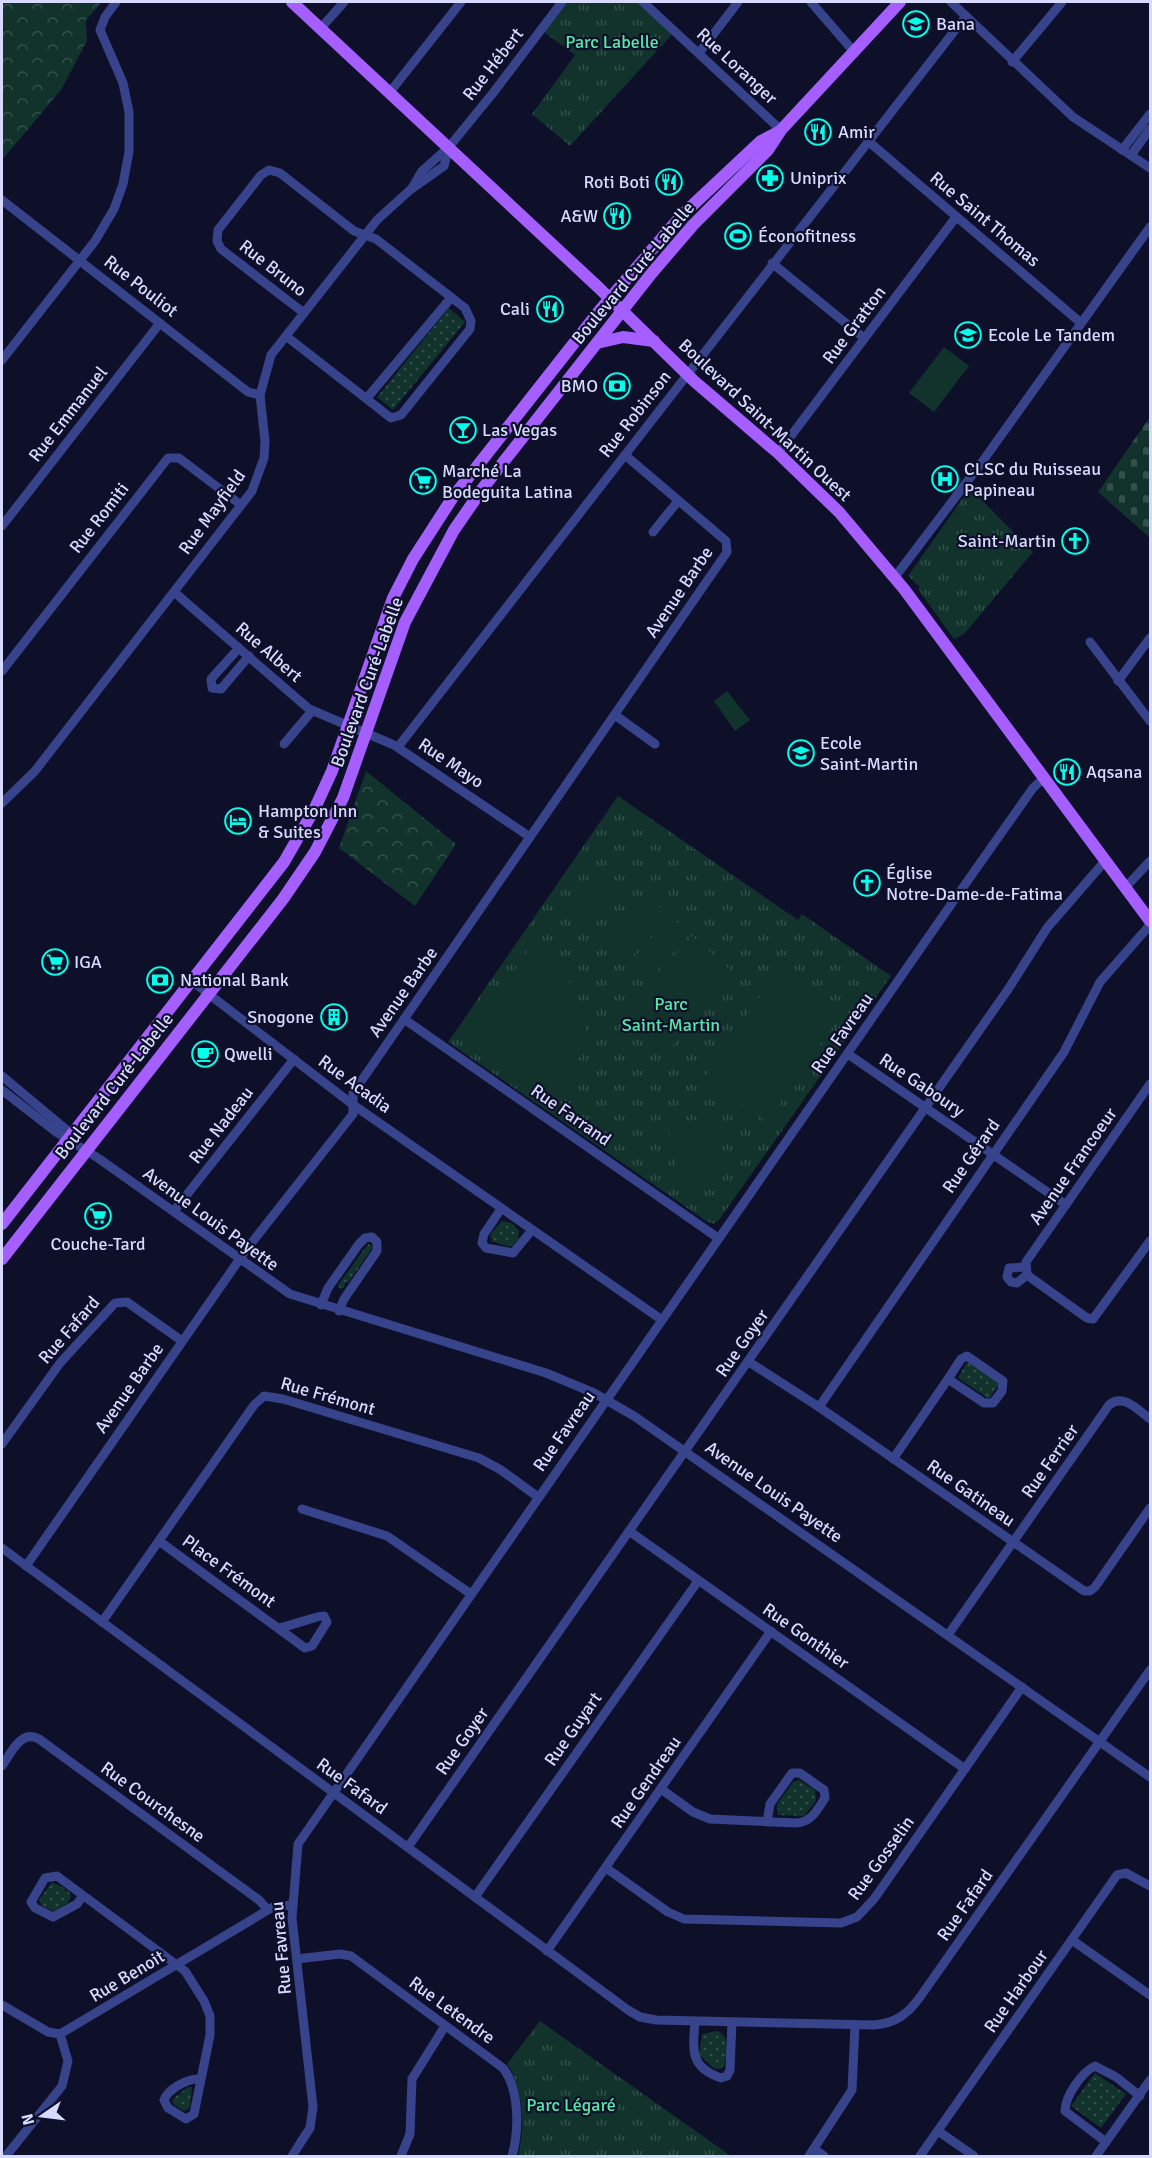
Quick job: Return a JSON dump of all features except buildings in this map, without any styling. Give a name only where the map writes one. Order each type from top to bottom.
[{"type":"main road","name":"Boulevard Saint-Martin Ouest","points":[[292,2],[449,147],[688,374],[778,453],[839,512],[895,577],[1150,923]]},
{"type":"main road","name":"Boulevard Curé-Labelle","points":[[2,1259],[310,861],[343,798],[405,622],[439,554],[479,494],[676,244],[768,150],[781,130],[900,2]]},
{"type":"main road","name":"Boulevard Curé-Labelle","points":[[2,1224],[193,982],[290,852],[326,783],[388,610],[426,538],[472,471],[610,299],[707,190],[760,141],[781,130]]},
{"type":"main road","points":[[597,343],[619,338],[654,341]]},
{"type":"street","points":[[2,360],[80,260],[114,209],[128,158],[130,125],[127,99],[100,30],[105,17],[116,2]]},
{"type":"street","points":[[320,28],[344,2]]},
{"type":"street","points":[[390,92],[461,2]]},
{"type":"street","name":"Rue Hébert","points":[[449,147],[562,2]]},
{"type":"street","name":"Rue Loranger","points":[[643,2],[781,130]]},
{"type":"street","points":[[699,53],[738,2]]},
{"type":"street","points":[[811,2],[855,53]]},
{"type":"street","points":[[951,2],[1012,62],[1073,117],[1150,168]]},
{"type":"street","points":[[1012,62],[1062,2]]},
{"type":"street","name":"Rue Robinson","points":[[398,747],[966,16]]},
{"type":"street","points":[[1126,152],[1150,114]]},
{"type":"street","points":[[1126,152],[1150,129]]},
{"type":"street","name":"Rue Saint Thomas","points":[[868,141],[1081,323]]},
{"type":"street","name":"Rue Mayfield","points":[[2,803],[35,771],[242,505],[256,484],[264,458],[265,441],[260,395],[268,360],[365,235],[410,190],[444,166],[449,147]]},
{"type":"street","name":"Rue Bruno","points":[[304,313],[221,249],[217,240],[218,230],[261,175],[269,170],[280,173],[354,231],[365,235]]},
{"type":"street","name":"Rue Pouliot","points":[[2,200],[248,392],[260,395]]},
{"type":"street","name":"Rue Gratton","points":[[778,453],[956,217]]},
{"type":"street","points":[[895,577],[982,462],[1150,226]]},
{"type":"street","points":[[286,336],[391,418],[401,415],[470,329],[471,321],[465,308],[450,299],[376,239],[365,235]]},
{"type":"street","points":[[772,263],[864,338]]},
{"type":"street","points":[[367,398],[450,299]]},
{"type":"street","name":"Rue Emmanuel","points":[[2,526],[160,322]]},
{"type":"street","name":"Avenue Barbe","points":[[26,1566],[240,1260],[353,1114],[353,1093],[728,549],[723,538],[625,455]]},
{"type":"street","name":"Rue Romiti","points":[[2,671],[168,458],[179,458],[242,505]]},
{"type":"street","points":[[653,532],[678,501]]},
{"type":"street","name":"Rue Albert","points":[[174,592],[312,711],[348,726]]},
{"type":"street","points":[[1118,681],[1150,638]]},
{"type":"street","points":[[1090,642],[1150,721]]},
{"type":"street","points":[[239,648],[211,679],[212,688],[221,689],[249,656]]},
{"type":"street","points":[[284,744],[312,711]]},
{"type":"street","points":[[615,714],[655,744]]},
{"type":"street","name":"Rue Mayo","points":[[348,726],[398,747],[530,837]]},
{"type":"street","name":"Rue Favreau","points":[[292,2157],[310,2128],[313,2107],[291,1905],[298,1844],[1009,822],[1044,778]]},
{"type":"street","name":"Rue Goyer","points":[[408,1847],[1009,988],[1047,927],[1105,861]]},
{"type":"street","points":[[1125,888],[1150,861]]},
{"type":"street","name":"Rue Gérard","points":[[819,1407],[1064,1052],[1100,982],[1150,923]]},
{"type":"street","name":"Rue Acadia","points":[[193,982],[352,1104],[662,1320]]},
{"type":"street","name":"Rue Farrand","points":[[404,1019],[718,1238]]},
{"type":"street","name":"Rue Gaboury","points":[[848,1054],[1066,1205]]},
{"type":"street","name":"Rue Nadeau","points":[[174,1211],[294,1059]]},
{"type":"street","points":[[2,1076],[70,1137]]},
{"type":"street","name":"Avenue Francoeur","points":[[1149,1089],[1066,1205],[1026,1271],[1087,1318],[1095,1318],[1150,1241]]},
{"type":"street","points":[[2,1090],[70,1137]]},
{"type":"street","name":"Avenue Louis Payette","points":[[70,1137],[290,1294],[339,1311],[525,1366],[573,1384],[606,1400],[686,1450],[1150,1777]]},
{"type":"street","points":[[501,1209],[484,1234],[482,1243],[486,1248],[513,1253],[532,1230]]},
{"type":"street","points":[[321,1305],[328,1288],[359,1244],[365,1238],[372,1237],[377,1242],[377,1251],[344,1299],[339,1311]]},
{"type":"street","name":"Rue Fafard","points":[[2,1444],[60,1363],[115,1303],[127,1302],[182,1341]]},
{"type":"street","points":[[893,1459],[962,1358],[969,1356],[1001,1378],[1005,1386],[994,1402],[986,1404],[948,1379]]},
{"type":"street","name":"Rue Gatineau","points":[[749,1362],[819,1407],[1079,1588],[1090,1591],[1150,1508]]},
{"type":"street","name":"Rue Frémont","points":[[102,1622],[254,1405],[264,1396],[283,1399],[479,1458],[501,1470],[538,1497]]},
{"type":"street","name":"Rue Ferrier","points":[[948,1635],[1111,1404],[1123,1401],[1150,1419]]},
{"type":"street","points":[[302,1509],[387,1536],[471,1594]]},
{"type":"street","name":"Rue Gonthier","points":[[629,1531],[965,1769]]},
{"type":"street","name":"Place Frémont","points":[[159,1541],[279,1628],[309,1648],[327,1622],[324,1616],[318,1615],[301,1624],[279,1628]]},
{"type":"street","name":"Rue Fafard","points":[[2,1548],[547,1951],[640,2017],[695,2021],[855,2025],[891,2023],[913,2007],[1150,1670]]},
{"type":"street","name":"Rue Guyart","points":[[475,1897],[698,1581]]},
{"type":"street","name":"Rue Gendreau","points":[[547,1951],[771,1631]]},
{"type":"street","name":"Rue Gosselin","points":[[606,1868],[668,1912],[684,1918],[828,1924],[846,1922],[861,1914],[874,1899],[1022,1687]]},
{"type":"street","name":"Rue Courchesne","points":[[2,1766],[22,1738],[31,1736],[39,1738],[259,1900],[268,1910]]},
{"type":"street","points":[[661,1789],[706,1818],[767,1822],[807,1822],[825,1798],[824,1790],[800,1773],[792,1773],[770,1804],[767,1822]]},
{"type":"street","name":"Rue Harbour","points":[[920,2157],[1117,1875],[1126,1873],[1133,1875],[1150,1886]]},
{"type":"street","points":[[83,1896],[77,1904],[53,1917],[35,1908],[31,1902],[45,1878],[52,1875],[83,1896],[185,1971],[209,2012],[209,2040],[192,2117],[183,2118],[166,2106],[164,2100],[167,2094],[190,2079],[200,2079]]},
{"type":"street","points":[[268,1910],[275,1906],[291,1905]]},
{"type":"street","name":"Rue Benoit","points":[[60,2034],[268,1910]]},
{"type":"street","points":[[1072,1940],[1150,1995]]},
{"type":"street","name":"Rue Letendre","points":[[297,1959],[340,1954],[351,1956],[503,2068],[511,2080],[516,2132],[512,2157]]},
{"type":"street","points":[[2,2005],[52,2034],[60,2034],[68,2061],[62,2086],[6,2157]]},
{"type":"street","points":[[695,2021],[694,2058],[721,2078],[727,2076],[730,2070],[732,2022]]},
{"type":"street","points":[[825,2157],[811,2153],[852,2090],[855,2025]]},
{"type":"street","points":[[401,2157],[410,2134],[412,2079],[445,2026]]},
{"type":"street","points":[[1106,2142],[1065,2111],[1065,2103],[1083,2076],[1095,2066],[1116,2077],[1140,2096]]},
{"type":"street","points":[[1096,2157],[1150,2080]]},
{"type":"street","points":[[938,2131],[974,2157]]},
{"type":"green space","points":[[2,2],[102,2],[86,20],[87,41],[61,90],[2,160]]},
{"type":"green space","name":"Parc Labelle","points":[[562,2],[643,2],[675,31],[570,146],[532,114],[575,55],[540,29]]},
{"type":"green space","points":[[449,308],[465,322],[393,410],[377,397]]},
{"type":"green space","points":[[944,347],[969,366],[934,412],[909,393]]},
{"type":"green space","points":[[1150,417],[1150,538],[1098,492]]},
{"type":"green space","points":[[970,488],[1033,552],[964,634],[954,639],[918,589],[920,587],[908,576]]},
{"type":"green space","points":[[727,691],[750,720],[735,731],[714,701]]},
{"type":"green space","points":[[366,771],[456,844],[415,906],[339,848]]},
{"type":"green space","name":"Parc Saint-Martin","points":[[618,796],[798,920],[802,914],[891,976],[714,1224],[706,1221],[448,1042]]},
{"type":"green space","points":[[599,873],[614,883],[614,886],[588,927],[584,928],[568,915],[595,874]]},
{"type":"green space","points":[[648,898],[668,914],[632,956],[612,939]]},
{"type":"green space","points":[[670,916],[690,934],[653,975],[634,958]]},
{"type":"green space","points":[[692,936],[735,974],[663,1056],[620,1018]]},
{"type":"green space","points":[[530,947],[567,979],[578,997],[584,1015],[585,1035],[580,1055],[571,1076],[557,1098],[493,1054],[489,1060],[474,1050],[469,1023],[479,1008],[486,1012]]},
{"type":"green space","points":[[779,969],[842,1013],[767,1122],[704,1078]]},
{"type":"green space","points":[[713,1117],[724,1176],[682,1183],[678,1180],[668,1125]]},
{"type":"green space","points":[[502,1221],[512,1223],[519,1231],[518,1240],[510,1247],[491,1241],[493,1238],[490,1239],[491,1233]]},
{"type":"green space","points":[[368,1244],[372,1246],[371,1250],[348,1283],[345,1282],[344,1288],[340,1289],[338,1285]]},
{"type":"green space","points":[[970,1362],[999,1384],[989,1399],[958,1378],[966,1364]]},
{"type":"green space","points":[[799,1780],[815,1790],[816,1801],[804,1816],[778,1815],[777,1804],[793,1782]]},
{"type":"green space","points":[[52,1882],[66,1889],[64,1891],[68,1890],[71,1896],[68,1903],[54,1911],[42,1906],[39,1900]]},
{"type":"green space","name":"Parc Légaré","points":[[540,2021],[731,2156],[518,2156],[522,2133],[522,2108],[517,2085],[507,2064]]},
{"type":"green space","points":[[717,2031],[724,2037],[727,2045],[725,2065],[720,2069],[714,2068],[699,2055],[702,2034]]},
{"type":"green space","points":[[1095,2073],[1126,2094],[1101,2128],[1071,2106]]},
{"type":"green space","points":[[188,2087],[192,2087],[190,2107],[184,2111],[174,2105],[172,2100]]},
{"type":"place","name":"Bana","points":[[916,24]]},
{"type":"place","name":"Amir","points":[[818,132]]},
{"type":"place","name":"Uniprix","points":[[770,178]]},
{"type":"place","name":"Roti Boti","points":[[669,182]]},
{"type":"place","name":"A&W","points":[[617,216]]},
{"type":"place","name":"Éconofitness","points":[[738,236]]},
{"type":"place","name":"Cali","points":[[550,309]]},
{"type":"place","name":"Ecole Le Tandem","points":[[968,335]]},
{"type":"place","name":"BMO","points":[[617,386]]},
{"type":"place","name":"Las Vegas","points":[[463,430]]},
{"type":"place","name":"CLSC du Ruisseau Papineau","points":[[945,479]]},
{"type":"place","name":"Marché La Bodeguita Latina","points":[[423,481]]},
{"type":"place","name":"Saint-Martin","points":[[1075,541]]},
{"type":"place","name":"Ecole Saint-Martin","points":[[801,753]]},
{"type":"place","name":"Aqsana","points":[[1067,772]]},
{"type":"place","name":"Hampton Inn & Suites","points":[[238,821]]},
{"type":"place","name":"Église Notre-Dame-de-Fatima","points":[[867,883]]},
{"type":"place","name":"IGA","points":[[55,962]]},
{"type":"place","name":"National Bank","points":[[160,980]]},
{"type":"place","name":"Snogone","points":[[334,1017]]},
{"type":"place","name":"Qwelli","points":[[205,1054]]},
{"type":"place","name":"Couche-Tard","points":[[98,1216]]}]
